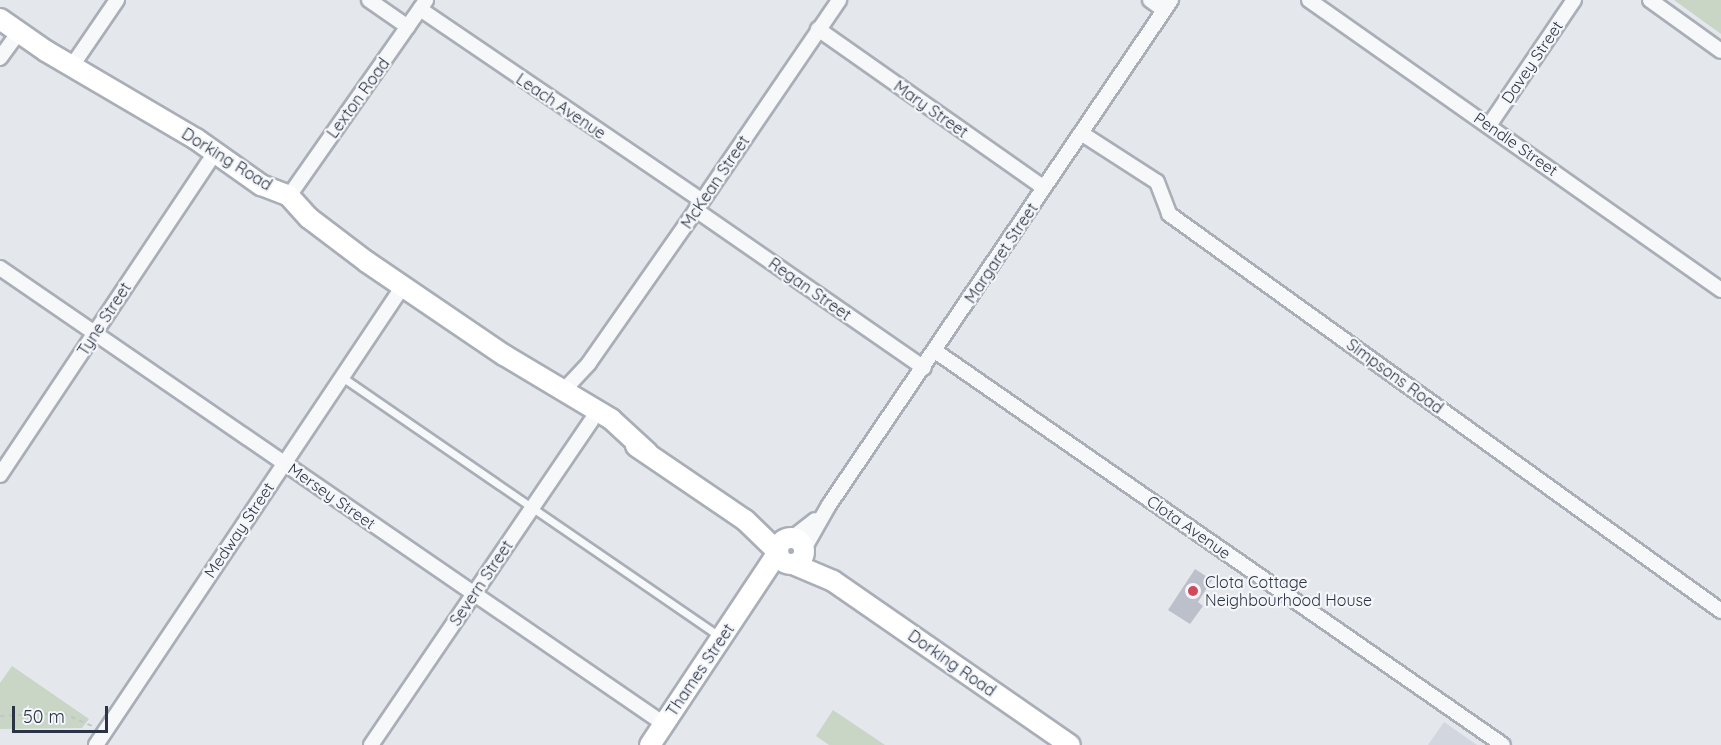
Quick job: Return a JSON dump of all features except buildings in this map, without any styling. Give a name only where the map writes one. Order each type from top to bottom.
[{"type":"main road","name":"Dorking Road","points":[[0,4],[74,62],[139,106],[196,139],[261,185],[289,196],[309,218],[367,262],[504,355],[591,421],[648,453],[1070,745]]},
{"type":"main road","name":"Dorking Road","points":[[0,19],[74,62]]},
{"type":"main road","name":"Dorking Road","points":[[139,106],[209,162],[257,195],[281,205],[309,231],[367,262]]},
{"type":"main road","name":"Dorking Road","points":[[504,355],[570,392],[612,419],[648,453]]},
{"type":"main road","name":"Thames Street","points":[[650,745],[721,638],[791,551]]},
{"type":"street","points":[[74,62],[117,0]]},
{"type":"street","points":[[369,0],[408,27]]},
{"type":"street","name":"McKean Street","points":[[570,392],[838,0]]},
{"type":"street","points":[[1149,0],[1168,5]]},
{"type":"street","name":"Davey Street","points":[[1490,124],[1574,0]]},
{"type":"street","points":[[1650,0],[1721,51]]},
{"type":"street","name":"Pendle Street","points":[[1312,1],[1490,124],[1721,290]]},
{"type":"street","name":"Lexton Road","points":[[289,196],[423,5]]},
{"type":"street","name":"Leach Avenue","points":[[423,5],[699,206]]},
{"type":"street","name":"Margaret Street","points":[[791,551],[808,528],[829,506],[1168,5]]},
{"type":"street","name":"Mary Street","points":[[818,29],[1044,188]]},
{"type":"street","points":[[0,58],[19,32]]},
{"type":"street","name":"Simpsons Road","points":[[1081,133],[1157,182],[1169,214],[1721,611]]},
{"type":"street","name":"Tyne Street","points":[[0,475],[209,162]]},
{"type":"street","name":"Regan Street","points":[[699,206],[924,368]]},
{"type":"street","name":"Mersey Street","points":[[0,268],[664,724]]},
{"type":"street","name":"Medway Street","points":[[96,745],[403,286]]},
{"type":"street","name":"Clota Avenue","points":[[935,351],[1503,745]]},
{"type":"street","name":"Severn Street","points":[[371,745],[591,421]]},
{"type":"lane","points":[[342,377],[721,638]]},
{"type":"path","points":[[0,716],[63,713],[105,732]]},
{"type":"shaded area","points":[[1444,722],[1477,745],[1428,745]]},
{"type":"green space","points":[[1674,0],[1721,0],[1721,34]]},
{"type":"green space","points":[[12,666],[89,719],[82,728],[0,729],[0,683]]},
{"type":"green space","points":[[833,710],[885,745],[829,745],[816,736]]},
{"type":"place","name":"Clota Cottage Neighbourhood House","points":[[1193,591]]}]
